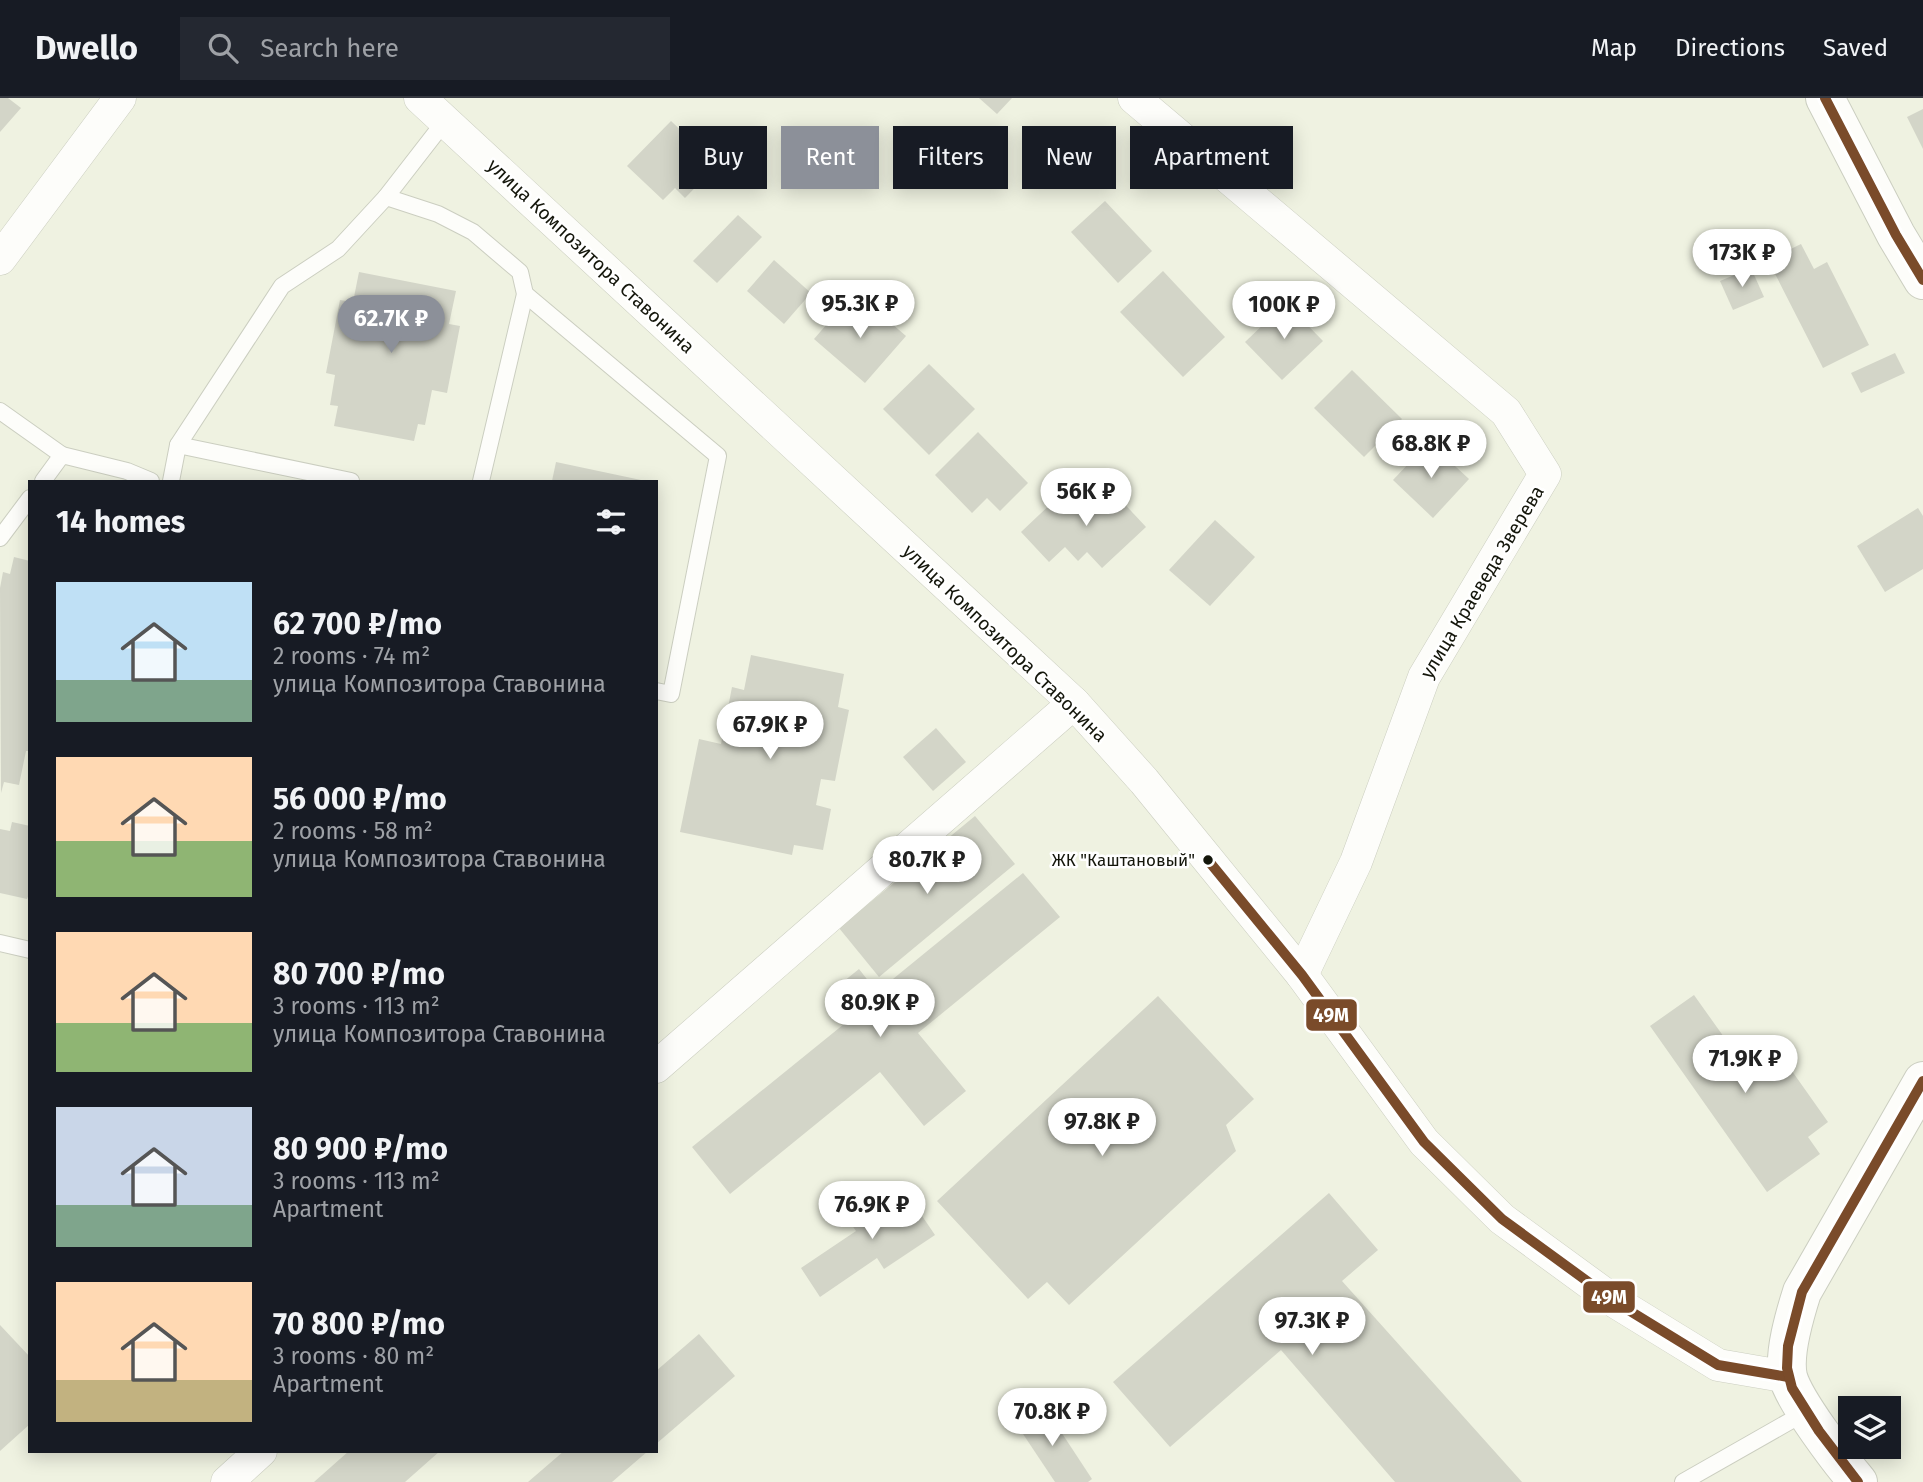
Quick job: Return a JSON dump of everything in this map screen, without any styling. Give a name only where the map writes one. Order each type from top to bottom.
[{"type":"street","points":[[0,259],[120,98]]},
{"type":"street","name":"улица Композитора Ставонина","points":[[420,98],[1074,703],[1144,781],[1301,975],[1424,1142],[1502,1219],[1617,1303],[1718,1365],[1788,1377]]},
{"type":"street","name":"улица Краеведа Зверева","points":[[1134,98],[1506,412],[1545,474],[1424,677],[1356,862],[1301,975]]},
{"type":"street","points":[[1825,98],[1896,235],[1923,280]]},
{"type":"street","points":[[658,1066],[1074,703]]},
{"type":"street","points":[[1858,1482],[1806,1412],[1788,1377],[1791,1328],[1802,1292],[1923,1081]]},
{"type":"street","points":[[227,1482],[259,1453]]},
{"type":"lane","points":[[171,480],[178,445],[282,286],[338,249],[386,197],[445,121]]},
{"type":"lane","points":[[386,197],[438,215],[473,232],[520,272],[525,294],[481,480]]},
{"type":"lane","points":[[525,294],[718,456],[671,694],[658,691]]},
{"type":"lane","points":[[0,411],[62,455],[127,471],[149,480]]},
{"type":"lane","points":[[178,445],[346,480]]},
{"type":"lane","points":[[44,480],[62,455]]},
{"type":"lane","points":[[0,538],[28,501]]},
{"type":"lane","points":[[0,943],[28,950]]},
{"type":"lane","points":[[1683,1482],[1806,1412]]},
{"type":"building","points":[[0,98],[8,98],[21,108],[0,132]]},
{"type":"building","points":[[979,98],[1012,98],[997,114]]},
{"type":"building","points":[[1923,109],[1923,149],[1907,117]]},
{"type":"building","points":[[671,121],[679,129],[679,189],[694,189],[685,198],[675,188],[663,200],[627,166]]},
{"type":"building","points":[[1105,201],[1152,251],[1118,283],[1071,232]]},
{"type":"building","points":[[738,215],[762,237],[717,283],[693,261]]},
{"type":"building","points":[[1801,244],[1814,269],[1827,262],[1869,345],[1823,368],[1768,260]]},
{"type":"building","points":[[774,260],[811,293],[784,324],[747,291]]},
{"type":"building","points":[[1751,268],[1764,297],[1733,310],[1720,281]]},
{"type":"building","points":[[1163,271],[1225,337],[1183,377],[1120,312]]},
{"type":"building","points":[[359,272],[456,291],[449,324],[460,326],[447,393],[432,390],[425,425],[418,424],[414,441],[334,426],[338,406],[330,405],[335,375],[326,373],[340,300],[353,302]]},
{"type":"building","points":[[846,302],[860,314],[869,304],[906,336],[865,383],[814,339]]},
{"type":"building","points":[[1286,303],[1323,341],[1282,380],[1245,342]]},
{"type":"building","points":[[1895,353],[1905,373],[1861,393],[1851,373]]},
{"type":"building","points":[[929,364],[975,409],[929,455],[883,409]]},
{"type":"building","points":[[1352,370],[1402,419],[1364,457],[1314,408]]},
{"type":"building","points":[[978,432],[1028,483],[1000,511],[987,498],[972,513],[935,475]]},
{"type":"building","points":[[1429,442],[1469,479],[1433,518],[1393,480]]},
{"type":"building","points":[[556,462],[641,480],[552,480]]},
{"type":"building","points":[[1104,482],[1146,527],[1102,568],[1087,552],[1078,561],[1065,547],[1049,562],[1021,532],[1057,498],[1071,513]]},
{"type":"building","points":[[1918,508],[1923,516],[1923,569],[1885,592],[1857,546]]},
{"type":"building","points":[[1215,520],[1255,557],[1210,606],[1169,570]]},
{"type":"building","points":[[14,557],[28,560],[28,751],[19,785],[4,782],[1,793],[0,588],[3,572],[10,574]]},
{"type":"building","points":[[751,655],[844,674],[838,707],[849,710],[835,781],[821,779],[816,805],[831,809],[823,850],[794,845],[792,855],[680,832],[699,739],[721,744],[732,687],[744,690]]},
{"type":"building","points":[[936,728],[966,762],[933,791],[903,757]]},
{"type":"building","points":[[975,816],[1015,864],[879,977],[839,928]]},
{"type":"building","points":[[12,822],[28,826],[27,899],[0,893],[0,829],[10,831]]},
{"type":"building","points":[[1023,873],[1060,917],[918,1033],[966,1091],[924,1126],[880,1072],[730,1194],[692,1147],[849,1020],[828,994],[859,969],[877,992]]},
{"type":"building","points":[[1694,995],[1746,1068],[1775,1047],[1828,1122],[1808,1137],[1820,1154],[1767,1192],[1650,1026]]},
{"type":"building","points":[[1158,996],[1254,1099],[1226,1125],[1236,1151],[1069,1305],[1047,1282],[1028,1299],[937,1201]]},
{"type":"building","points":[[901,1185],[935,1235],[884,1269],[877,1258],[820,1297],[801,1268],[856,1231],[849,1221]]},
{"type":"building","points":[[1329,1193],[1378,1250],[1342,1281],[1522,1482],[1395,1482],[1281,1350],[1170,1447],[1113,1382]]},
{"type":"building","points":[[0,1325],[28,1355],[28,1426],[0,1451]]},
{"type":"building","points":[[699,1334],[735,1376],[658,1442],[658,1369]]},
{"type":"building","points":[[1046,1409],[1092,1479],[1088,1482],[1055,1482],[1013,1419]]},
{"type":"building","points":[[347,1453],[438,1453],[405,1482],[314,1482]]},
{"type":"building","points":[[562,1453],[646,1453],[612,1482],[528,1482]]},
{"type":"transit line","name":"49М","points":[[1825,98],[1896,235],[1923,280]]},
{"type":"transit line","name":"49М","points":[[1207,859],[1302,975],[1424,1142],[1502,1219],[1617,1303],[1718,1365],[1788,1377]]},
{"type":"transit line","name":"49М","points":[[1858,1482],[1819,1431],[1792,1388],[1787,1368],[1788,1346],[1802,1292],[1923,1081]]},
{"type":"place","name":"ЖК \"Каштановый\"","points":[[1208,860]]}]
